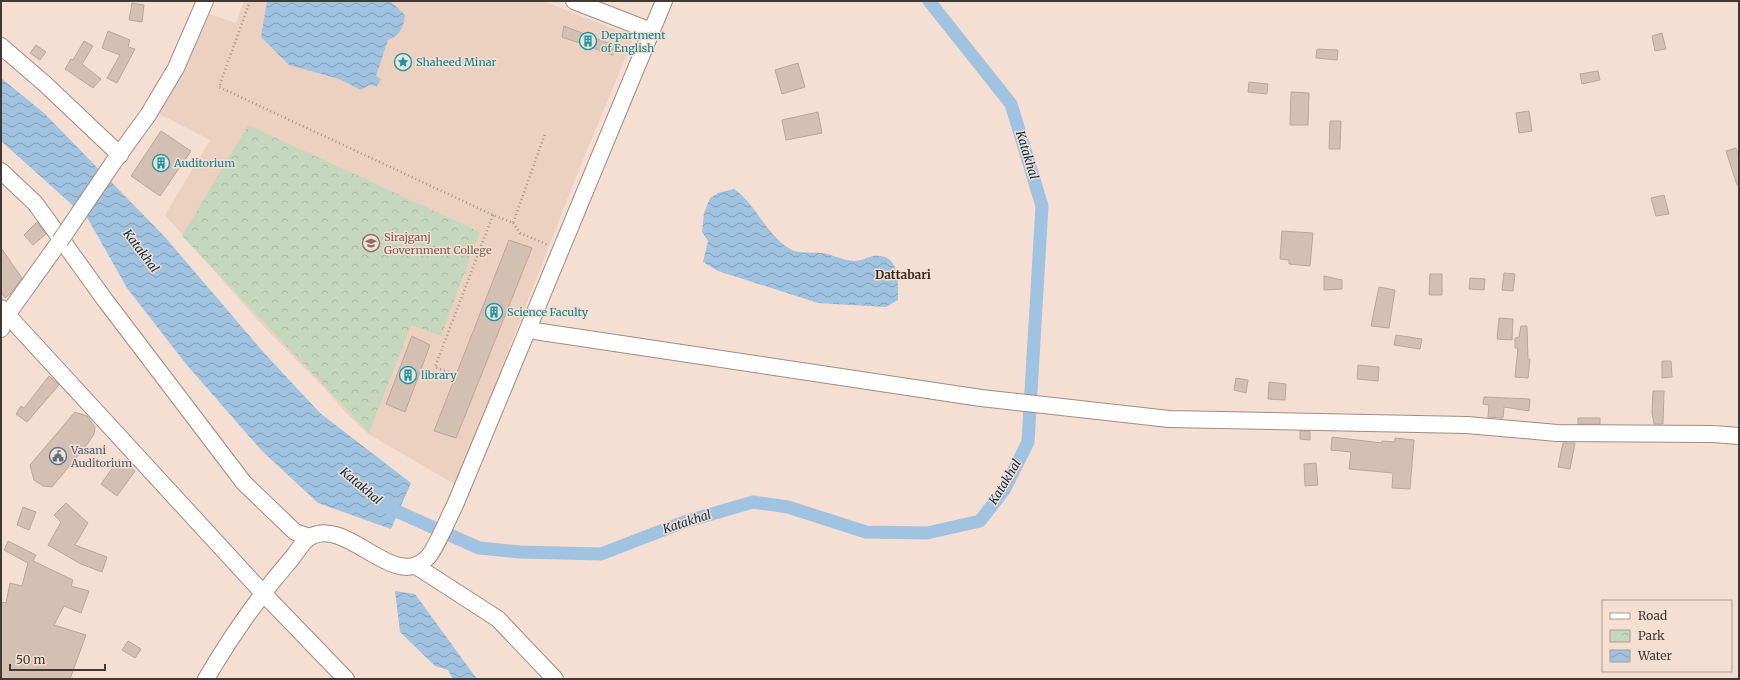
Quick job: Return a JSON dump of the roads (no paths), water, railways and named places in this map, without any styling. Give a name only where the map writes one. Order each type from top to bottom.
[{"type":"street","points":[[3,317],[60,241],[148,115],[176,68],[205,1]]},
{"type":"street","points":[[574,1],[651,31]]},
{"type":"street","points":[[1,171],[35,203],[105,300],[244,483],[295,532],[310,537],[324,534],[338,535],[398,566],[406,568],[422,562],[455,504],[664,1]]},
{"type":"street","points":[[1,46],[45,84],[117,159]]},
{"type":"street","points":[[1,297],[3,317],[346,679]]},
{"type":"street","points":[[528,330],[981,398],[1082,411],[1169,419],[1467,425],[1557,433],[1713,434],[1739,436]]},
{"type":"street","points":[[206,679],[262,592],[310,537]]},
{"type":"street","points":[[422,562],[498,619],[555,679]]},
{"type":"water","points":[[267,1],[390,1],[405,15],[399,33],[388,40],[376,76],[381,79],[377,86],[369,85],[361,90],[339,79],[289,65],[261,37]]},
{"type":"water","points":[[1,78],[44,113],[164,236],[265,354],[320,413],[411,483],[391,529],[318,503],[262,451],[186,364],[127,288],[88,219],[1,141]]},
{"type":"water","points":[[734,189],[750,204],[775,237],[792,250],[823,253],[851,261],[873,256],[882,256],[888,259],[893,263],[896,269],[898,300],[886,307],[818,303],[718,271],[703,262],[708,241],[702,232],[704,213],[710,198],[718,193]]},
{"type":"water","points":[[395,591],[415,594],[477,679],[453,679],[448,670],[435,666],[400,632]]},
{"type":"waterway","name":"Katakhal","points":[[383,505],[479,548],[520,552],[601,554],[684,522],[753,502],[788,507],[866,532],[927,533],[980,521],[1004,490],[1028,442],[1042,206],[1011,104],[929,1]]},
{"type":"place","name":"Department of English","points":[[588,41]]},
{"type":"place","name":"Shaheed Minar","points":[[403,62]]},
{"type":"place","name":"Auditorium","points":[[161,163]]},
{"type":"place","name":"Sirajganj Government College","points":[[371,243]]},
{"type":"place","name":"Science Faculty","points":[[494,312]]},
{"type":"place","name":"library","points":[[408,375]]},
{"type":"place","name":"Vasani Auditorium","points":[[58,456]]},
{"type":"district","name":"Dattabari","points":[[903,275]]}]
